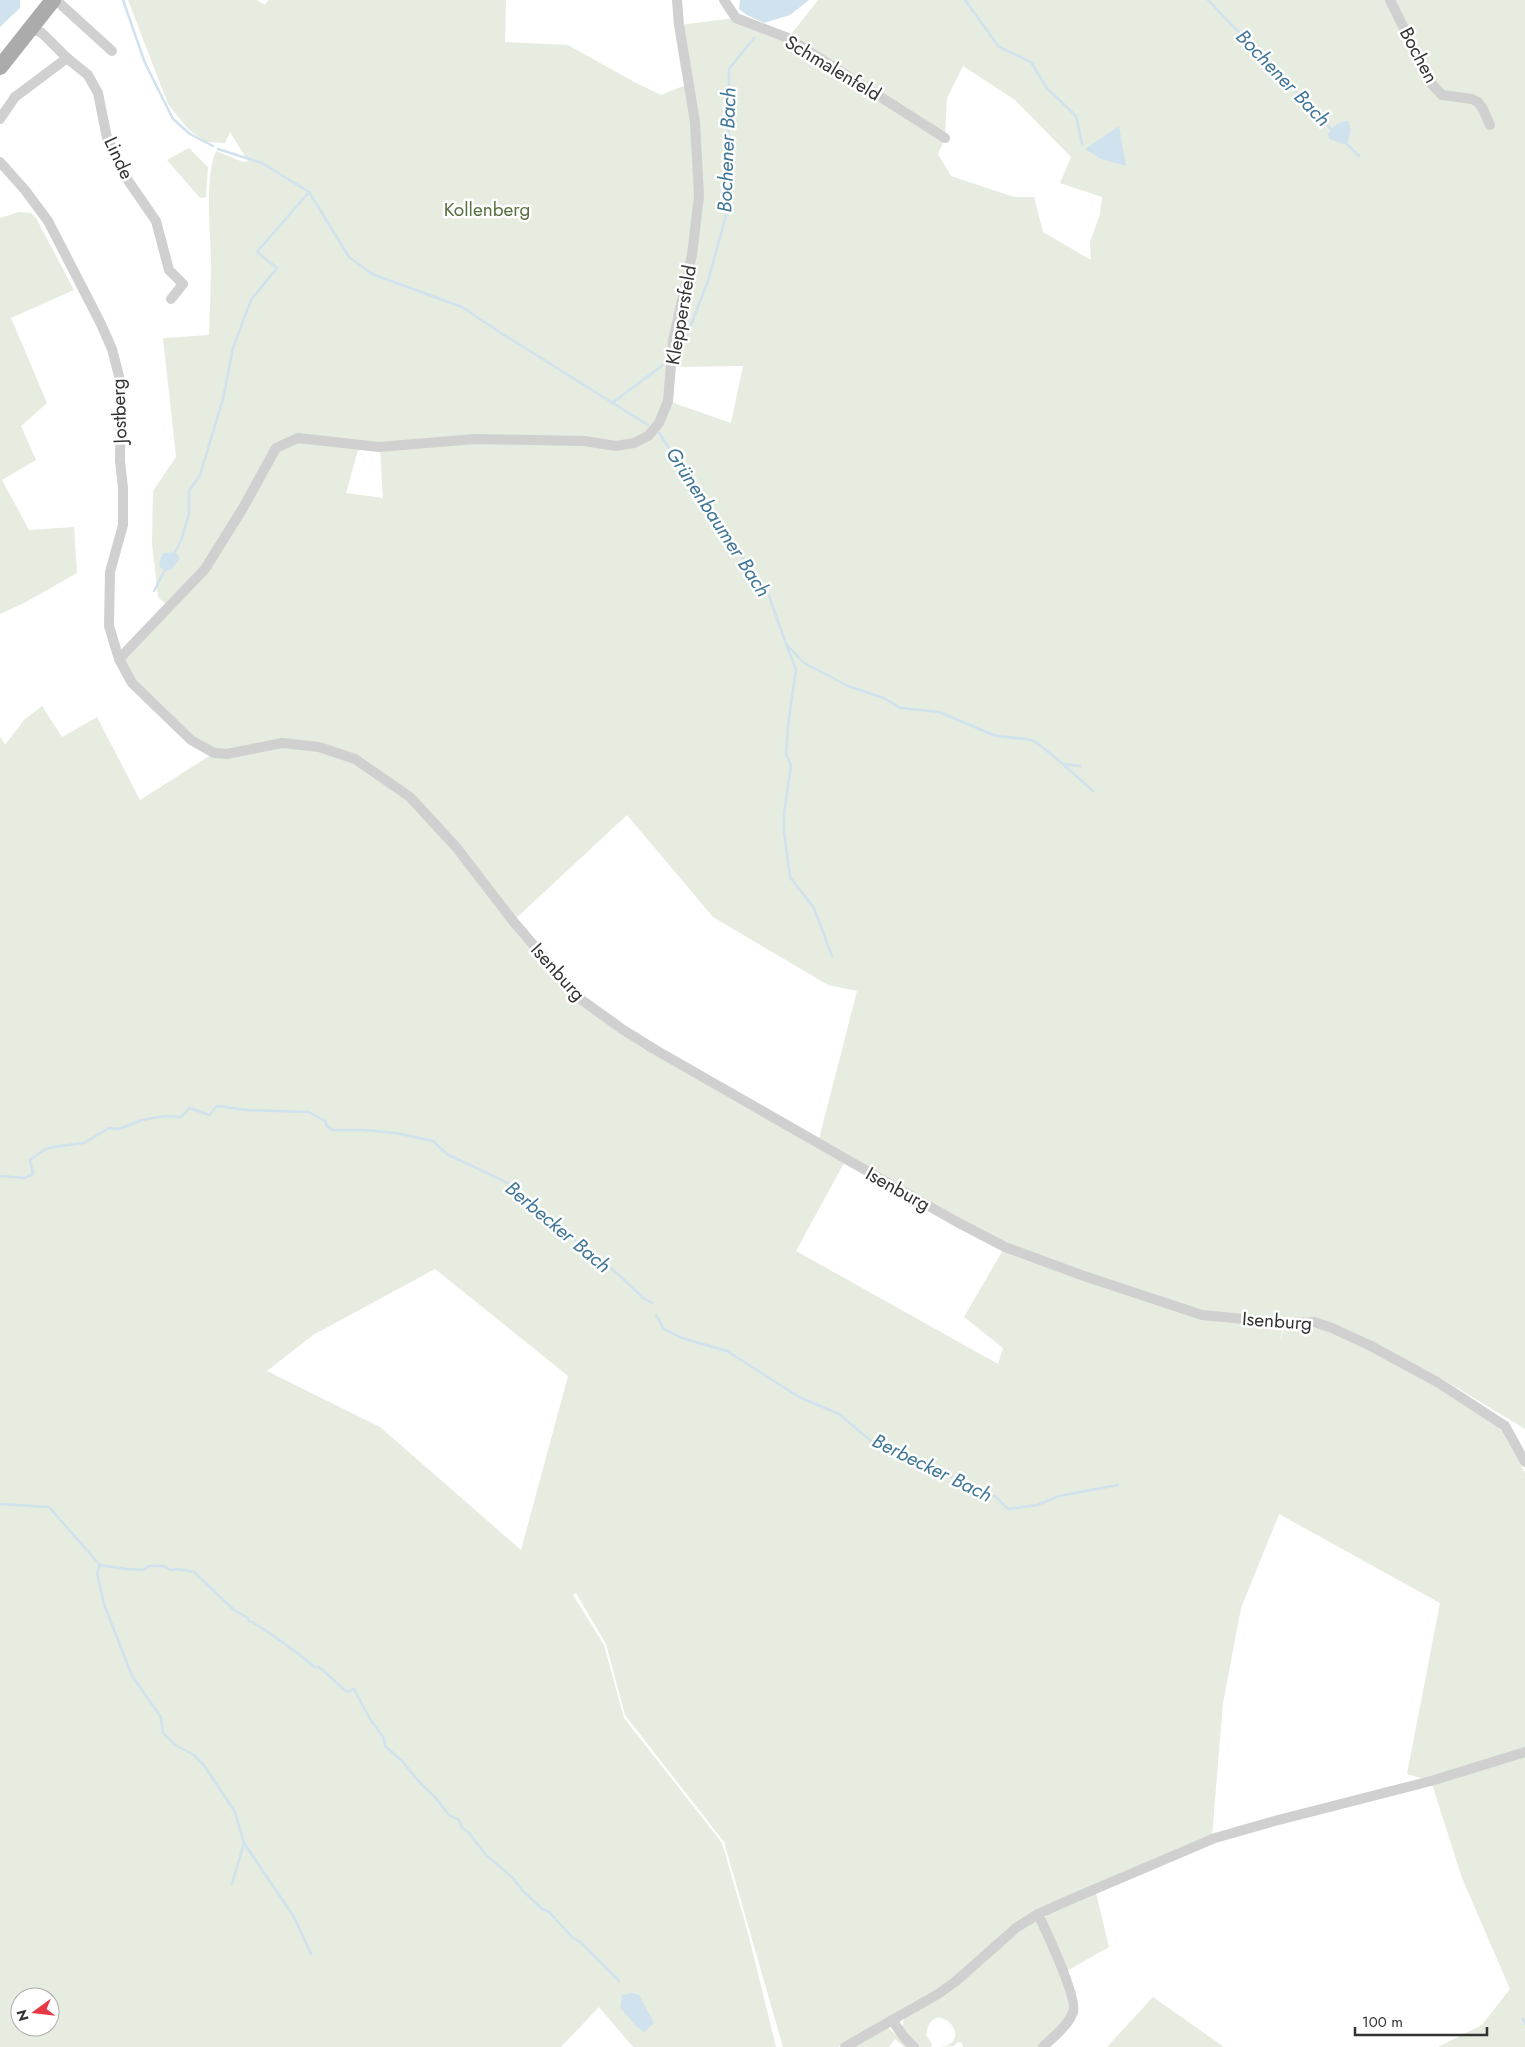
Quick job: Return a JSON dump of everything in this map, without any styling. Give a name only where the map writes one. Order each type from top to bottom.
[{"type":"main road","points":[[0,67],[54,0]]},
{"type":"street","points":[[54,0],[112,51]]},
{"type":"street","name":"Kleppersfeld","points":[[119,659],[205,569],[243,508],[276,448],[298,438],[379,447],[475,438],[584,441],[616,446],[634,443],[648,436],[659,423],[668,401],[672,341],[692,255],[699,196],[695,122],[679,25],[677,0]]},
{"type":"street","name":"Schmalenfeld","points":[[724,0],[736,18],[788,38],[945,138]]},
{"type":"street","name":"Bochen","points":[[1390,0],[1431,83],[1442,95],[1472,99],[1478,102],[1490,125]]},
{"type":"street","name":"Linde","points":[[32,29],[42,34],[66,58],[88,75],[98,93],[107,138],[127,179],[156,221],[169,270],[183,284],[171,299]]},
{"type":"street","points":[[0,119],[15,96],[66,58]]},
{"type":"street","name":"Jostberg","points":[[0,162],[25,190],[48,221],[102,324],[120,376],[122,416],[120,461],[123,488],[123,524],[110,572],[109,626],[119,659],[132,683],[191,740],[214,753],[227,754],[282,743],[319,746],[355,759]]},
{"type":"street","name":"Isenburg","points":[[355,759],[410,797],[456,847],[513,921],[579,998],[654,1049],[838,1155],[1005,1247],[1084,1276],[1202,1314],[1285,1323],[1314,1322],[1371,1346],[1440,1383],[1505,1426],[1525,1462]]},
{"type":"street","points":[[845,2047],[955,1982],[1001,1940],[1038,1914],[1215,1838],[1431,1782],[1525,1752]]},
{"type":"street","points":[[1038,1914],[1070,1989],[1074,2011],[1068,2023],[1043,2047]]},
{"type":"street","points":[[892,2020],[914,2047]]},
{"type":"green space","name":"Kollenberg","points":[[128,0],[257,0],[265,5],[268,0],[506,0],[505,42],[568,45],[661,95],[688,84],[679,25],[736,18],[788,38],[818,0],[1525,0],[1525,1429],[1441,1378],[1333,1324],[1313,1317],[1284,1319],[1285,1323],[1279,1343],[1285,1327],[1312,1327],[1330,1331],[1370,1350],[1487,1416],[1502,1431],[1525,1473],[1525,1752],[1431,1781],[1407,1774],[1440,1603],[1279,1514],[1241,1608],[1223,1703],[1212,1836],[1039,1910],[937,1991],[838,2047],[783,2047],[724,1842],[625,1715],[606,1644],[576,1593],[573,1595],[604,1645],[624,1718],[722,1843],[748,1933],[776,2047],[633,2047],[599,2007],[561,2047],[0,2047],[0,736],[5,745],[24,720],[42,706],[62,737],[97,717],[140,800],[214,753],[191,740],[132,683],[119,659],[169,607],[158,597],[152,543],[153,491],[176,457],[163,338],[209,335],[211,287],[210,174],[216,151],[243,162],[248,161],[230,132],[225,143],[206,142],[188,129],[168,104]],"holes":[[[963,66],[1015,100],[1071,157],[1060,183],[1102,197],[1100,214],[1090,242],[1091,260],[1043,232],[1034,197],[1014,197],[951,176],[938,154],[945,138],[947,98]],[[743,366],[731,423],[668,401],[672,367]],[[358,450],[380,450],[383,498],[346,493]],[[627,815],[713,917],[828,985],[857,991],[818,1143],[579,998],[513,921]],[[844,1163],[1007,1243],[964,1317],[1003,1348],[998,1364],[796,1251]],[[435,1269],[568,1376],[521,1550],[380,1427],[267,1371],[313,1335]]]},
{"type":"green space","points":[[189,148],[208,167],[206,197],[200,198],[167,160]]},
{"type":"green space","points":[[19,212],[31,213],[36,218],[74,290],[11,318],[47,403],[21,426],[36,460],[2,480],[29,530],[74,527],[77,573],[24,603],[0,614],[0,218]]},
{"type":"green space","points":[[1525,1754],[1525,2047],[1438,2047],[1482,2025],[1510,1989],[1462,1878],[1432,1784]]},
{"type":"green space","points":[[1096,1893],[1109,1947],[1065,1972],[1045,1919],[1047,1914]]},
{"type":"green space","points":[[1034,1921],[1037,1922],[1067,1988],[1069,2014],[1040,2047],[963,2047],[962,2043],[958,2042],[954,2046],[941,2047],[951,2043],[955,2036],[954,2029],[943,2018],[936,2018],[930,2023],[926,2035],[932,2044],[931,2047],[918,2047],[902,2028],[904,2019]]},
{"type":"green space","points":[[1153,1997],[1224,2047],[1107,2047]]},
{"type":"green space","points":[[888,2028],[911,2047],[904,2047],[895,2039],[889,2047],[852,2047],[884,2029]]},
{"type":"water","points":[[0,0],[20,0],[20,8],[0,27]]},
{"type":"water","points":[[740,0],[809,0],[790,15],[764,23],[739,9]]},
{"type":"water","points":[[1348,121],[1351,130],[1347,145],[1329,139],[1328,134],[1335,126]]},
{"type":"water","points":[[1119,126],[1126,166],[1101,159],[1085,149]]},
{"type":"water","points":[[175,552],[180,558],[171,570],[165,571],[159,566],[161,557],[164,553]]},
{"type":"water","points":[[632,1993],[639,1995],[654,2023],[644,2032],[636,2026],[620,2007],[622,1995]]},
{"type":"waterway","name":"Grünenbaumer Bach","points":[[123,0],[145,63],[173,119],[190,134],[213,146]]},
{"type":"waterway","points":[[965,0],[999,47],[1031,62],[1046,87],[1076,116],[1082,144]]},
{"type":"waterway","name":"Bochener Bach","points":[[1208,0],[1333,131]]},
{"type":"waterway","name":"Bochener Bach","points":[[680,353],[708,281],[728,208],[729,69],[754,38]]},
{"type":"waterway","name":"Bochener Bach","points":[[1346,143],[1359,156]]},
{"type":"waterway","name":"Grünenbaumer Bach","points":[[218,149],[262,163],[309,192],[349,257],[372,274],[462,307],[648,425]]},
{"type":"waterway","points":[[174,554],[181,541],[189,514],[189,491],[200,475],[223,399],[233,348],[251,300],[277,268],[257,252],[309,192]]},
{"type":"waterway","name":"Bochener Bach","points":[[612,403],[663,365]]},
{"type":"waterway","name":"Grünenbaumer Bach","points":[[659,433],[769,596],[786,644],[804,663],[848,686],[884,698],[900,708],[939,712],[996,736],[1027,739],[1036,742],[1063,764],[1080,766]]},
{"type":"waterway","points":[[154,591],[166,568]]},
{"type":"waterway","points":[[787,646],[796,670],[788,725],[786,755],[791,765],[784,813],[784,832],[790,877],[814,908],[832,956]]},
{"type":"waterway","points":[[1064,765],[1093,791]]},
{"type":"waterway","name":"Berbecker Bach","points":[[0,1176],[24,1178],[33,1174],[30,1160],[44,1150],[84,1143],[109,1128],[119,1129],[142,1120],[165,1116],[181,1117],[190,1108],[209,1115],[217,1106],[247,1110],[309,1112],[325,1121],[332,1130],[396,1133],[433,1141],[447,1154],[512,1185],[551,1221],[618,1274],[643,1298],[652,1303]]},
{"type":"waterway","name":"Berbecker Bach","points":[[656,1315],[664,1329],[682,1338],[727,1351],[799,1397],[839,1414],[871,1441],[996,1497],[1008,1509],[1037,1505],[1059,1496],[1118,1485]]},
{"type":"waterway","points":[[0,1504],[49,1507],[100,1565],[97,1574],[104,1604],[132,1676],[161,1717],[163,1733],[175,1745],[194,1755],[203,1764],[235,1812],[244,1843],[294,1917],[311,1954]]},
{"type":"waterway","points":[[100,1565],[143,1570],[149,1566],[164,1566],[171,1570],[179,1569],[194,1572],[234,1610],[248,1618],[249,1621],[281,1641],[314,1667],[319,1667],[347,1692],[354,1689],[370,1719],[384,1738],[385,1746],[402,1761],[449,1815],[459,1820],[462,1828],[469,1833],[486,1855],[513,1878],[522,1890],[542,1909],[549,1912],[573,1938],[580,1942],[619,1981]]},
{"type":"waterway","points":[[232,1884],[244,1843]]},
{"type":"waterway","points":[[1523,2019],[1525,2024]]}]
